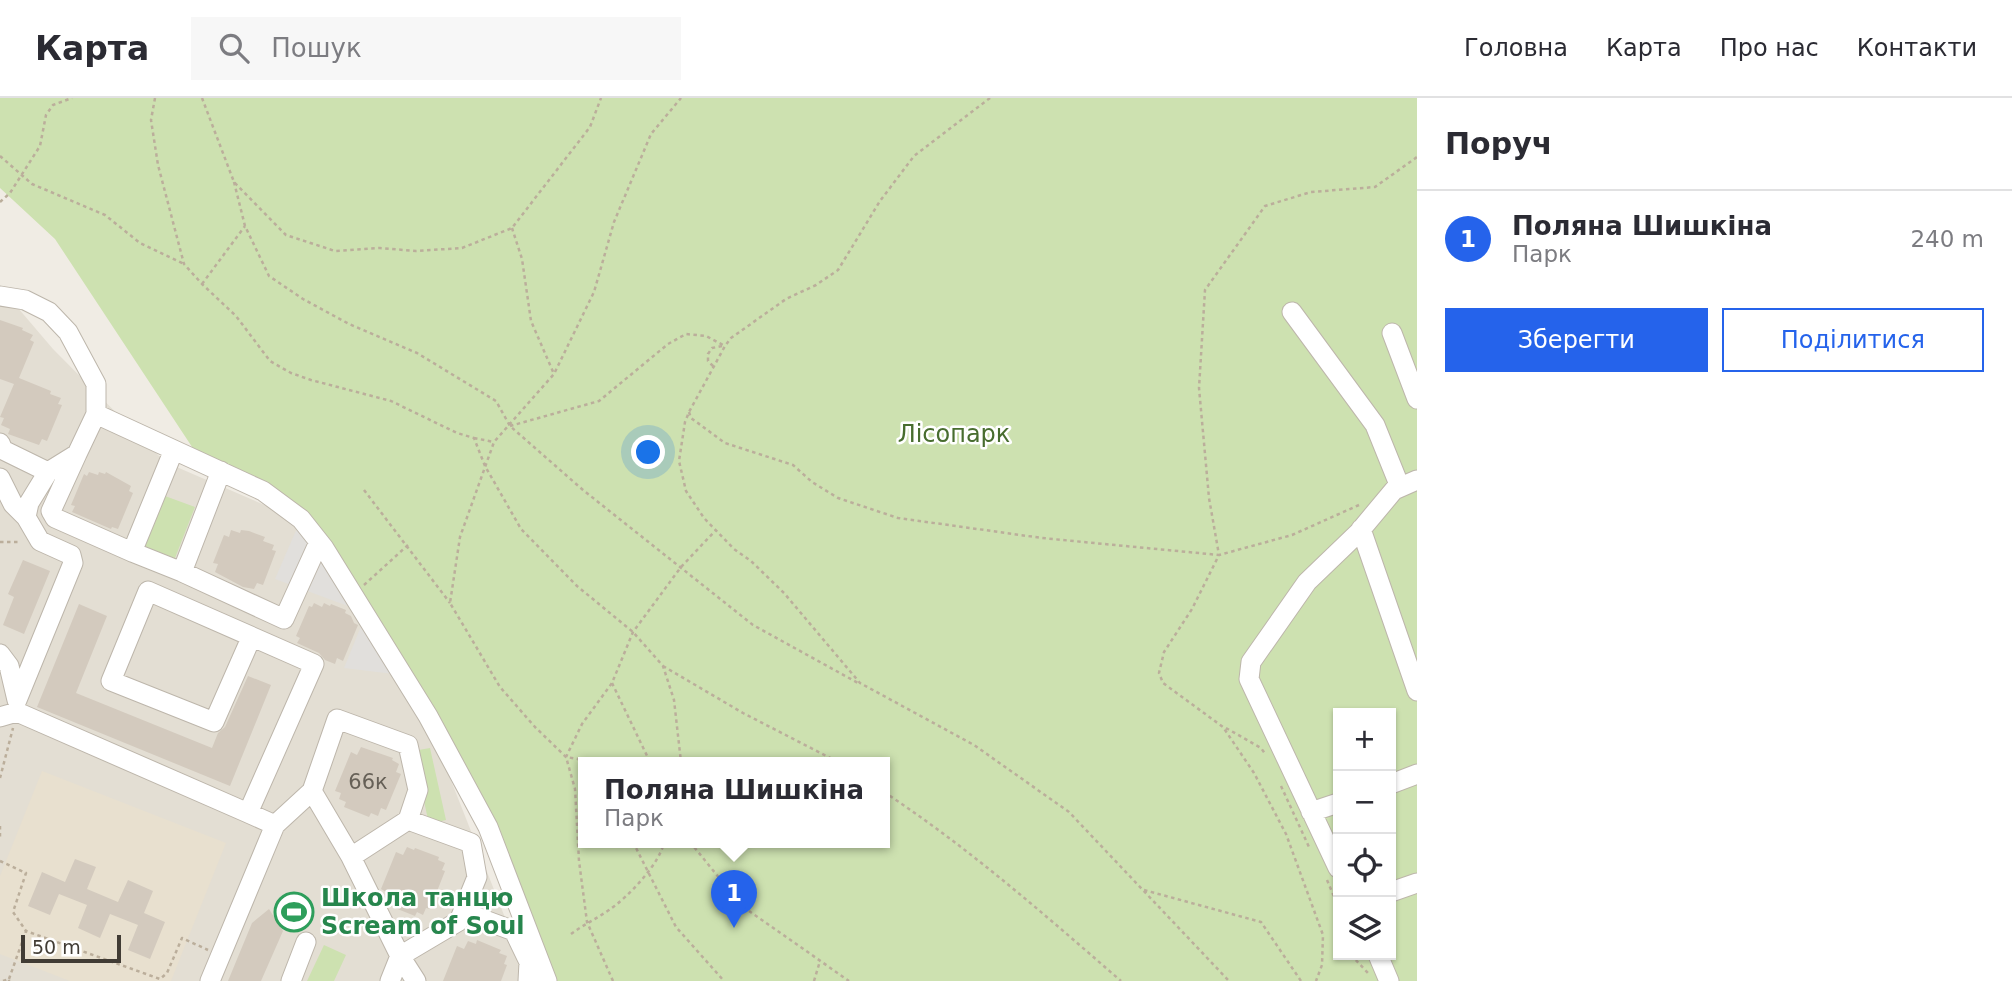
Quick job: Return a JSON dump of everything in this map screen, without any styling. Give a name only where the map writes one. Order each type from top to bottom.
[{"type":"street","points":[[0,296],[25,300],[49,312],[68,332],[96,384],[96,414],[51,512],[55,518],[284,619],[319,542]]},
{"type":"street","points":[[1292,312],[1374,425],[1408,483],[1394,490],[1361,529],[1307,582],[1251,662],[1249,679],[1311,812],[1330,869]]},
{"type":"street","points":[[1392,333],[1417,399]]},
{"type":"street","points":[[96,414],[173,452],[263,491],[301,519],[352,593],[428,716],[488,827],[547,981]]},
{"type":"street","points":[[0,443],[4,450],[48,472]]},
{"type":"street","points":[[132,552],[173,452]]},
{"type":"street","points":[[26,517],[29,503],[48,472],[77,454]]},
{"type":"street","points":[[182,572],[221,471]]},
{"type":"street","points":[[0,478],[13,504],[26,517],[40,541],[71,555],[73,562],[11,710]]},
{"type":"street","points":[[1361,529],[1417,691]]},
{"type":"street","points":[[248,813],[314,664],[148,592],[111,681],[214,722],[251,638]]},
{"type":"street","points":[[0,654],[9,666],[11,710]]},
{"type":"street","points":[[11,710],[275,825]]},
{"type":"street","points":[[210,981],[275,825],[312,791],[337,719],[408,745],[418,790],[408,820],[351,857]]},
{"type":"street","points":[[1396,781],[1417,774]]},
{"type":"street","points":[[312,791],[351,857],[400,956],[416,981]]},
{"type":"street","points":[[1311,812],[1333,805]]},
{"type":"street","points":[[390,981],[400,956],[459,921],[477,877],[471,843],[408,820]]},
{"type":"street","points":[[1396,890],[1417,883]]},
{"type":"street","points":[[463,912],[514,931],[530,962],[528,981]]},
{"type":"street","points":[[291,981],[306,942]]},
{"type":"street","points":[[1380,960],[1390,981]]},
{"type":"path","points":[[0,202],[10,193],[40,146],[46,115],[53,105],[72,98]]},
{"type":"path","points":[[155,98],[151,120],[158,164],[184,264]]},
{"type":"path","points":[[202,98],[234,182],[245,226],[269,275],[303,299],[349,324],[417,353],[496,401],[510,426],[583,490],[753,625],[974,745],[1069,812],[1228,981]]},
{"type":"path","points":[[234,182],[286,235],[335,251],[380,248],[416,251],[462,247],[512,228],[590,127],[601,98]]},
{"type":"path","points":[[450,603],[460,537],[494,442],[554,374],[594,292],[614,222],[651,134],[681,98]]},
{"type":"path","points":[[860,683],[784,593],[704,518],[686,491],[679,461],[685,422],[712,366],[732,338],[786,299],[817,285],[838,270],[880,201],[914,156],[990,98]]},
{"type":"path","points":[[0,156],[32,184],[105,215],[140,243],[184,264],[236,316],[270,361],[291,373],[391,401],[457,433],[494,442]]},
{"type":"path","points":[[1269,759],[1261,748],[1223,727],[1163,683],[1159,673],[1164,652],[1192,609],[1219,555],[1209,498],[1199,388],[1205,290],[1265,206],[1311,192],[1375,187],[1417,157]]},
{"type":"path","points":[[202,284],[245,226]]},
{"type":"path","points":[[512,228],[522,259],[531,321],[554,374]]},
{"type":"path","points":[[510,426],[599,401],[668,344],[686,334],[706,336],[725,346]]},
{"type":"path","points":[[712,366],[708,361],[708,354],[712,348],[725,346]]},
{"type":"path","points":[[689,412],[691,418],[725,443],[793,465],[812,482],[838,498],[898,518],[1042,538],[1219,555],[1292,535],[1364,503]]},
{"type":"path","points":[[474,438],[485,466],[521,529],[577,586],[633,632],[663,666],[744,713],[828,757]]},
{"type":"path","points":[[364,490],[450,603],[500,687],[566,757],[575,789],[578,843]]},
{"type":"path","points":[[566,757],[582,724],[612,683],[633,632],[681,567],[716,531]]},
{"type":"path","points":[[352,593],[387,566],[408,545]]},
{"type":"path","points":[[663,666],[674,700],[680,757]]},
{"type":"path","points":[[612,683],[648,757]]},
{"type":"path","points":[[0,778],[11,710]]},
{"type":"path","points":[[1223,727],[1254,773],[1286,834],[1314,905],[1324,934],[1322,965],[1316,981]]},
{"type":"path","points":[[566,757],[578,759]]},
{"type":"path","points":[[1280,781],[1282,792],[1312,852]]},
{"type":"path","points":[[890,796],[929,821],[998,876],[1121,981]]},
{"type":"path","points":[[0,826],[0,838]]},
{"type":"path","points":[[578,848],[587,922],[613,981]]},
{"type":"path","points":[[636,848],[676,927],[724,981]]},
{"type":"path","points":[[571,934],[610,909],[647,873],[661,848]]},
{"type":"path","points":[[693,848],[742,906],[849,981]]},
{"type":"path","points":[[0,861],[26,873],[13,912],[26,930],[160,979],[167,973],[182,938],[221,956]]},
{"type":"path","points":[[1330,869],[1336,897]]},
{"type":"path","points":[[1142,890],[1261,922],[1301,981]]},
{"type":"path","points":[[3,981],[9,980],[26,930]]},
{"type":"path","points":[[814,981],[821,960]]},
{"type":"path","points":[[1355,960],[1373,981]]},
{"type":"shaded area","points":[[0,304],[18,308],[53,349],[165,462],[276,510],[300,525],[428,722],[530,981],[0,981]]},
{"type":"shaded area","points":[[301,519],[364,612],[275,579]]},
{"type":"shaded area","points":[[366,614],[402,675],[344,668]]},
{"type":"shaded area","points":[[42,771],[226,843],[171,981],[70,981],[0,954],[0,876]]},
{"type":"green space","name":"Лісопарк","points":[[0,98],[1417,98],[1417,981],[541,981],[447,748],[320,538],[200,459],[55,239],[0,188]]},
{"type":"green space","points":[[165,496],[195,507],[168,576],[138,564]]},
{"type":"green space","points":[[430,748],[446,820],[429,824],[413,751]]},
{"type":"green space","points":[[324,945],[346,955],[334,981],[307,981]]},
{"type":"building","points":[[0,320],[23,328],[22,330],[33,335],[30,340],[34,342],[19,378],[61,398],[58,404],[62,405],[47,441],[42,439],[39,445],[8,434],[10,429],[1,425],[4,418],[0,417],[14,384],[0,379]]},
{"type":"building","points":[[89,472],[98,475],[99,472],[106,472],[131,486],[129,491],[133,493],[118,529],[111,529],[72,512],[75,506],[71,505],[84,474],[87,476]]},
{"type":"building","points":[[231,530],[240,533],[241,530],[249,531],[265,537],[263,541],[274,545],[272,550],[276,551],[263,585],[257,583],[254,589],[243,587],[215,572],[218,564],[213,563],[224,535],[229,537]]},
{"type":"building","points":[[23,560],[50,571],[24,634],[3,625],[14,597],[8,594]]},
{"type":"building","points":[[314,603],[322,607],[324,603],[330,606],[331,604],[346,610],[345,613],[358,625],[343,661],[337,658],[335,664],[297,643],[300,638],[296,636],[309,606],[312,607]]},
{"type":"building","points":[[79,604],[107,616],[76,693],[212,748],[218,733],[225,727],[248,676],[271,685],[230,786],[37,707]]},
{"type":"building","points":[[361,747],[393,758],[392,760],[399,764],[396,772],[401,774],[386,810],[381,808],[378,816],[371,813],[369,817],[344,807],[346,802],[339,799],[341,793],[335,791],[351,752],[357,755]]},
{"type":"building","points":[[407,847],[439,857],[438,860],[445,863],[442,870],[445,871],[430,909],[426,908],[423,915],[417,912],[415,916],[390,906],[392,902],[384,897],[386,892],[381,889],[396,852],[403,855]]},
{"type":"building","points":[[75,859],[96,867],[87,889],[118,902],[128,880],[153,891],[144,913],[165,922],[150,959],[128,950],[138,925],[110,914],[100,938],[78,928],[87,905],[59,894],[50,915],[28,906],[42,872],[65,882]]},
{"type":"building","points":[[269,909],[283,931],[261,981],[228,981],[252,923]]},
{"type":"building","points":[[477,940],[501,950],[499,953],[507,956],[504,964],[507,965],[501,981],[443,981],[457,946],[464,949],[468,941],[476,944]]},
{"type":"place","name":"Школа танцю Scream of Soul","points":[[294,912]]},
{"type":"place","name":"Поляна Шишкіна","points":[[734,928]]}]
